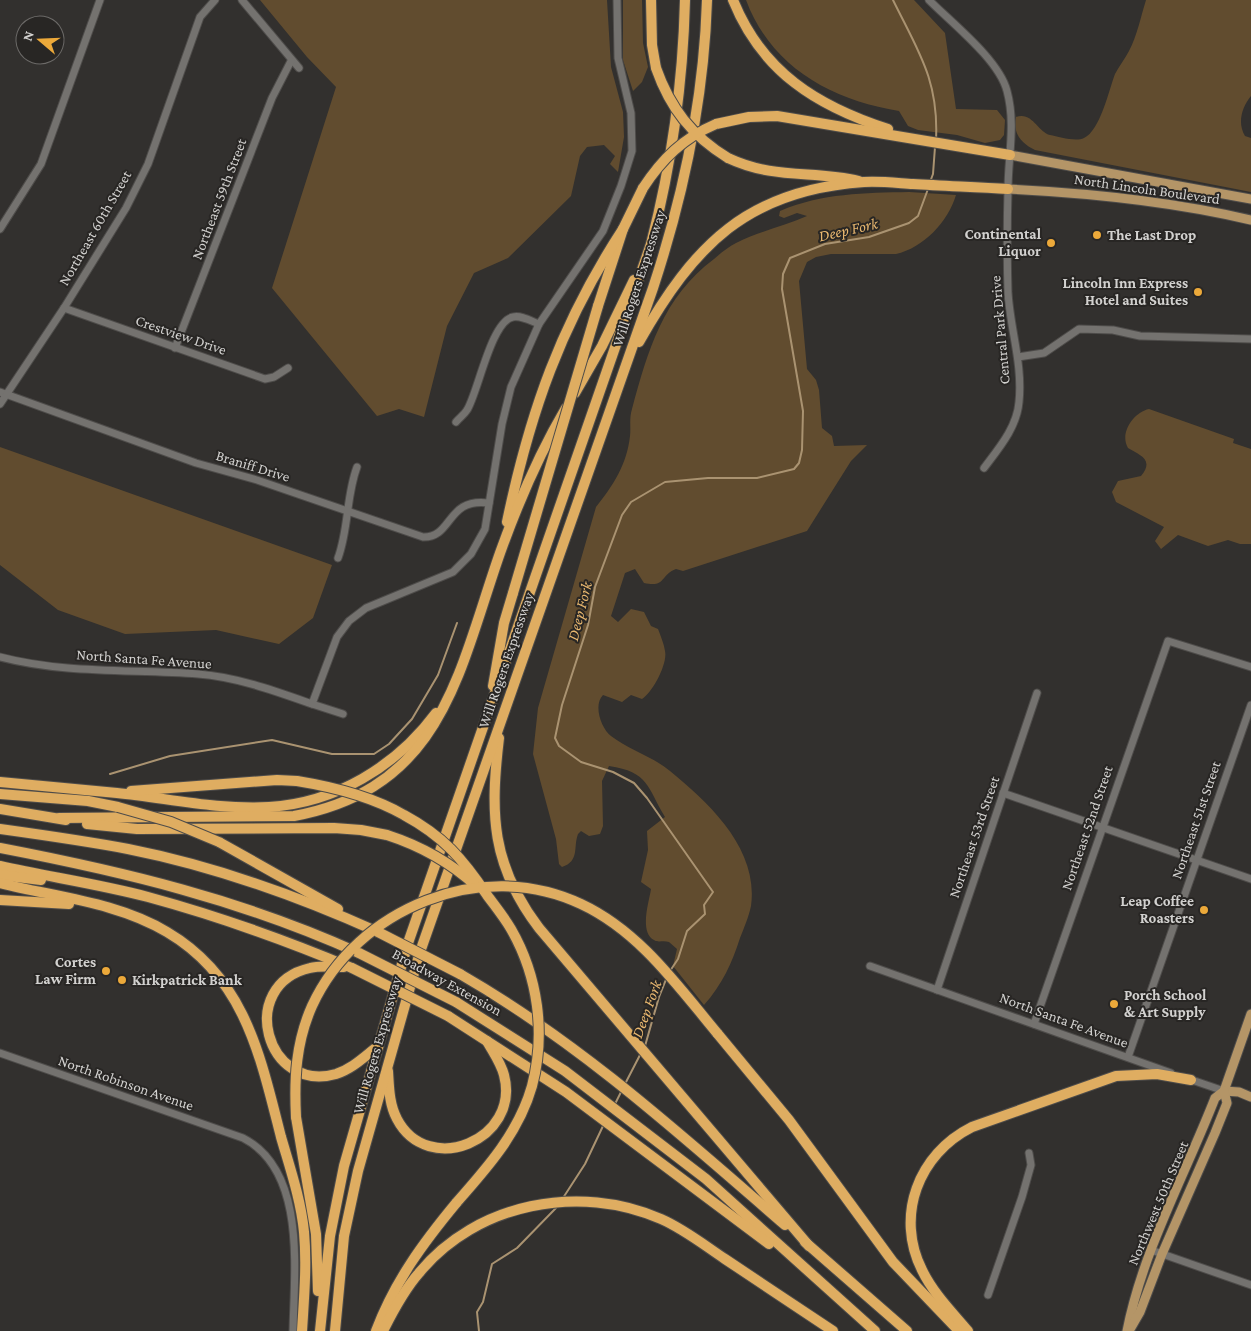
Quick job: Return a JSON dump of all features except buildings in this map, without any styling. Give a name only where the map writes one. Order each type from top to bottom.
[{"type":"highway","points":[[651,0],[652,46],[656,68],[668,98],[683,121],[704,142],[728,158],[752,168],[770,172],[844,177],[865,182]]},
{"type":"highway","name":"Will Rogers Expressway","points":[[320,1329],[330,1236],[336,1200],[377,1047],[420,905],[651,244],[669,172],[676,130],[685,0]]},
{"type":"highway","name":"Will Rogers Expressway","points":[[335,1331],[340,1268],[350,1203],[387,1065],[431,918],[666,250],[691,152],[701,84],[707,0]]},
{"type":"highway","points":[[733,0],[755,41],[772,63],[797,87],[842,112],[918,138]]},
{"type":"highway","points":[[486,718],[504,623],[598,306],[624,229],[642,188],[671,152],[690,137],[716,124],[749,117],[777,116],[918,138],[1010,155]]},
{"type":"highway","points":[[625,367],[675,283],[702,250],[726,230],[761,208],[787,197],[826,187],[865,182],[1008,189]]},
{"type":"highway","points":[[500,553],[530,425],[551,364],[598,268],[624,229]]},
{"type":"highway","points":[[59,818],[276,818],[312,812],[331,806],[366,790],[405,760],[426,739],[454,689],[500,553],[536,463],[602,346],[651,244]]},
{"type":"highway","points":[[0,782],[234,806],[269,807],[308,801],[356,782],[390,761],[418,735],[454,689]]},
{"type":"highway","points":[[501,720],[493,803],[497,837],[504,865],[530,916],[809,1246],[907,1331]]},
{"type":"highway","points":[[118,793],[248,782],[297,781],[323,785],[359,795],[406,815],[449,846],[463,860],[511,928],[531,976],[538,1021],[537,1056],[532,1087],[511,1134],[496,1156],[406,1267],[393,1289],[376,1331]]},
{"type":"highway","points":[[0,794],[88,801],[118,807],[171,822],[219,842],[253,860],[378,932]]},
{"type":"highway","points":[[0,809],[103,826],[137,829],[334,828],[361,830],[387,835],[413,844],[445,861],[471,882],[496,907]]},
{"type":"highway","name":"Broadway Extension","points":[[0,829],[130,850],[199,867],[298,898],[378,932],[460,974],[530,1017],[588,1058],[661,1118],[809,1246]]},
{"type":"highway","name":"Broadway Extension","points":[[0,848],[108,869],[200,893],[289,923],[359,953],[456,1002],[513,1036],[576,1079],[648,1134],[706,1179],[812,1276]]},
{"type":"highway","points":[[0,866],[99,886],[219,918],[352,968],[448,1016],[566,1092],[637,1147],[812,1276],[875,1331]]},
{"type":"highway","points":[[0,874],[99,886]]},
{"type":"highway","points":[[0,883],[125,912],[148,922],[187,946],[219,977],[235,998],[248,1022],[257,1046],[301,1212],[305,1264],[302,1331]]},
{"type":"highway","points":[[320,1329],[316,1234],[296,1117],[294,1082],[297,1056],[312,1006],[325,982],[360,941],[389,919],[431,897],[466,890],[503,886],[529,888],[579,903],[602,915],[634,939],[654,958],[789,1120],[893,1262],[959,1331]]},
{"type":"highway","points":[[0,900],[89,904]]},
{"type":"highway","points":[[352,968],[311,968],[296,972],[282,983],[272,996],[267,1011],[266,1026],[270,1041],[275,1051],[290,1066],[298,1071],[316,1076],[326,1076],[347,1070],[377,1047]]},
{"type":"highway","points":[[387,1065],[392,1104],[403,1128],[428,1146],[448,1148],[467,1145],[492,1128],[503,1109],[505,1097],[504,1076],[484,1038]]},
{"type":"highway","points":[[968,1331],[925,1277],[911,1240],[910,1216],[914,1193],[923,1173],[937,1152],[956,1136],[972,1127],[1106,1079],[1149,1074],[1191,1080]]},
{"type":"highway","points":[[383,1331],[400,1300],[429,1262],[465,1233],[494,1218],[520,1208],[570,1201],[610,1203],[645,1212],[676,1226],[833,1331]]},
{"type":"main road","name":"North Lincoln Boulevard","points":[[1010,155],[1251,200]]},
{"type":"main road","name":"North Lincoln Boulevard","points":[[1008,189],[1102,194],[1191,207],[1251,220]]},
{"type":"main road","name":"Northwest 50th Street","points":[[1128,1331],[1140,1312],[1162,1254],[1202,1165],[1225,1106],[1224,1091],[1251,1014]]},
{"type":"main road","name":"Northwest 50th Street","points":[[1128,1331],[1131,1309],[1151,1250],[1215,1098],[1224,1091]]},
{"type":"main road","name":"North Santa Fe Avenue","points":[[1224,1091],[1251,1096]]},
{"type":"street","points":[[0,229],[41,164],[100,0]]},
{"type":"street","name":"Northeast 60th Street","points":[[0,404],[3,393],[64,308],[126,208],[148,164],[190,39],[200,17],[215,0]]},
{"type":"street","points":[[242,0],[291,61],[299,68]]},
{"type":"street","points":[[312,704],[337,637],[348,621],[366,608],[452,572],[471,554],[484,529],[502,424],[511,387],[539,324],[602,231],[621,186],[632,151],[631,114],[618,58],[617,0]]},
{"type":"street","name":"Central Park Drive","points":[[929,0],[987,57],[1002,77],[1010,107],[1008,294],[1018,357],[1019,403],[1006,439],[984,468]]},
{"type":"street","name":"Northeast 59th Street","points":[[175,348],[272,98],[291,61]]},
{"type":"street","name":"Crestview Drive","points":[[64,308],[265,379],[274,377],[288,368]]},
{"type":"street","points":[[456,422],[467,410],[480,373],[506,320],[520,317],[539,324]]},
{"type":"street","points":[[1018,357],[1044,353],[1079,329],[1113,330],[1140,336],[1251,339]]},
{"type":"street","name":"Braniff Drive","points":[[3,393],[188,460],[348,510],[423,537],[429,538],[442,528],[463,505],[475,501],[489,503]]},
{"type":"street","points":[[338,558],[346,532],[350,485],[358,467]]},
{"type":"street","name":"Northeast 52nd Street","points":[[1034,1024],[1168,641],[1251,667]]},
{"type":"street","name":"North Santa Fe Avenue","points":[[0,657],[92,670],[200,674],[252,684],[343,714]]},
{"type":"street","name":"Northeast 53rd Street","points":[[937,990],[1038,693]]},
{"type":"street","name":"Northeast 51st Street","points":[[1128,1057],[1251,705]]},
{"type":"street","points":[[1003,793],[1251,879]]},
{"type":"street","name":"North Santa Fe Avenue","points":[[870,966],[1224,1091]]},
{"type":"street","name":"North Robinson Avenue","points":[[0,1053],[243,1138],[266,1154],[277,1172],[286,1195],[295,1244],[293,1331]]},
{"type":"street","points":[[988,1294],[1022,1197],[1031,1165],[1029,1153]]},
{"type":"street","points":[[1151,1250],[1251,1285]]},
{"type":"shaded area","points":[[260,0],[607,0],[611,67],[623,112],[624,137],[618,172],[610,164],[615,156],[604,145],[587,147],[580,156],[571,196],[508,258],[474,273],[447,326],[424,417],[399,409],[377,416],[272,288],[336,87],[307,57]]},
{"type":"shaded area","points":[[623,0],[642,0],[643,43],[648,67],[642,82],[633,91],[623,60]]},
{"type":"shaded area","points":[[746,0],[914,0],[945,33],[956,109],[997,110],[1005,120],[1004,135],[1000,140],[985,143],[957,135],[918,130],[908,126],[899,111],[874,106],[827,89],[787,62],[757,24]]},
{"type":"shaded area","points":[[1146,0],[1251,0],[1251,96],[1243,110],[1241,126],[1245,136],[1251,138],[1251,192],[1035,150],[1026,145],[1019,137],[1015,123],[1016,117],[1022,116],[1031,119],[1050,135],[1077,140],[1090,134],[1099,119],[1115,74],[1132,45]]},
{"type":"shaded area","points":[[909,192],[956,195],[941,224],[925,240],[906,251],[896,254],[831,254],[816,257],[807,262],[799,281],[807,369],[816,380],[819,390],[822,428],[832,436],[834,446],[867,445],[851,461],[807,531],[683,571],[676,569],[656,584],[644,583],[635,569],[625,573],[611,616],[618,622],[631,609],[644,612],[651,626],[658,629],[664,646],[665,657],[658,678],[650,691],[642,699],[631,695],[622,702],[603,695],[600,699],[598,710],[604,728],[618,741],[663,766],[700,798],[728,829],[747,865],[751,885],[749,914],[726,973],[704,1005],[673,966],[677,949],[669,942],[654,940],[649,936],[647,930],[646,916],[651,889],[641,882],[648,850],[647,831],[665,817],[650,789],[640,777],[632,772],[609,766],[602,781],[603,826],[600,834],[589,836],[581,831],[578,834],[574,857],[568,864],[562,867],[559,864],[556,839],[533,754],[538,708],[596,507],[613,483],[626,456],[630,436],[631,412],[644,366],[660,326],[682,290],[696,274],[733,245],[807,216],[797,213],[784,218],[779,216],[780,211],[828,197]]},
{"type":"shaded area","points":[[1149,409],[1234,439],[1233,443],[1251,449],[1251,544],[1240,544],[1228,540],[1208,546],[1178,535],[1161,549],[1155,541],[1164,527],[1116,502],[1112,492],[1118,481],[1141,476],[1145,470],[1146,462],[1144,458],[1128,448],[1125,436],[1133,419],[1138,414]]},
{"type":"shaded area","points":[[0,447],[332,565],[313,618],[279,644],[216,630],[125,634],[58,610],[0,565]]},
{"type":"waterway","name":"Deep Fork","points":[[893,0],[918,51],[930,83],[934,100],[936,140]]},
{"type":"waterway","name":"Deep Fork","points":[[930,182],[933,174],[935,147]]},
{"type":"waterway","name":"Deep Fork","points":[[670,971],[678,959],[687,931],[705,914],[704,905],[713,892],[647,798],[634,783],[613,772],[581,762],[559,746],[555,738],[562,705],[588,625],[595,587],[622,515],[631,502],[665,482],[708,478],[757,478],[794,469],[799,463],[802,450],[803,411],[782,289],[783,274],[790,258],[825,244],[869,237],[909,223],[918,216],[928,189]]},
{"type":"waterway","points":[[110,774],[170,756],[272,740],[332,754],[374,754],[389,744],[412,719],[438,675],[457,623]]},
{"type":"waterway","name":"Deep Fork","points":[[645,1046],[659,997],[667,977]]},
{"type":"waterway","name":"Deep Fork","points":[[625,1084],[641,1053]]},
{"type":"waterway","name":"Deep Fork","points":[[615,1104],[622,1090]]},
{"type":"waterway","name":"Deep Fork","points":[[563,1198],[585,1164],[603,1126]]},
{"type":"waterway","name":"Deep Fork","points":[[479,1331],[477,1312],[483,1302],[492,1264],[517,1248],[556,1208]]},
{"type":"place","name":"The Last Drop","points":[[1097,235]]},
{"type":"place","name":"Continental Liquor","points":[[1051,243]]},
{"type":"place","name":"Lincoln Inn Express Hotel and Suites","points":[[1198,292]]},
{"type":"place","name":"Leap Coffee Roasters","points":[[1204,910]]},
{"type":"place","name":"Cortes Law Firm","points":[[106,971]]},
{"type":"place","name":"Kirkpatrick Bank","points":[[122,980]]},
{"type":"place","name":"Porch School & Art Supply","points":[[1114,1004]]}]
